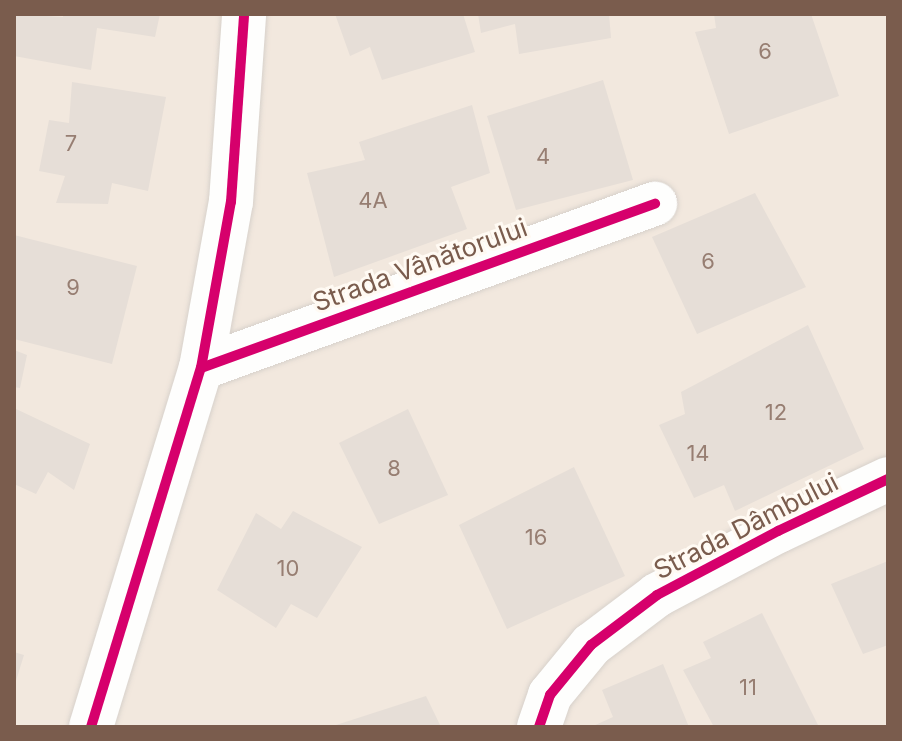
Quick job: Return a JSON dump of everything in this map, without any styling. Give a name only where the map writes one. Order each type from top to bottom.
[{"type":"street","points":[[91,727],[201,368],[231,202],[244,14]]},
{"type":"street","name":"Strada Vânătorului","points":[[201,368],[655,204]]},
{"type":"street","name":"Strada Dâmbului","points":[[539,727],[550,695],[591,645],[657,595],[778,531],[888,479]]},
{"type":"shaded area","points":[[14,14],[888,14],[888,727],[14,727]]},
{"type":"building","points":[[14,14],[63,17],[63,14],[160,14],[155,37],[97,28],[91,70],[14,56]]},
{"type":"building","points":[[335,14],[463,14],[475,52],[382,80],[370,47],[350,56]]},
{"type":"building","points":[[478,14],[609,14],[611,38],[519,54],[515,24],[481,33]]},
{"type":"building","points":[[714,14],[811,14],[839,96],[729,134],[695,32],[716,28]]},
{"type":"building","points":[[603,80],[633,180],[516,210],[487,116]]},
{"type":"building","points":[[72,82],[166,97],[148,191],[112,183],[108,204],[56,203],[65,176],[39,171],[49,120],[69,123]]},
{"type":"building","points":[[472,105],[490,173],[451,187],[467,229],[334,277],[307,173],[365,160],[359,142]]},
{"type":"building","points":[[755,193],[806,287],[697,334],[652,237]]},
{"type":"building","points":[[14,235],[137,266],[112,364],[14,339]]},
{"type":"building","points":[[808,325],[864,449],[735,511],[724,485],[694,498],[659,425],[685,414],[681,392]]},
{"type":"building","points":[[14,350],[27,355],[20,388],[14,387]]},
{"type":"building","points":[[14,408],[90,444],[74,490],[48,472],[36,494],[14,484]]},
{"type":"building","points":[[408,409],[448,495],[379,524],[339,443]]},
{"type":"building","points":[[574,467],[625,576],[507,629],[459,525]]},
{"type":"building","points":[[293,511],[362,547],[317,618],[291,604],[276,628],[217,590],[256,513],[281,529]]},
{"type":"building","points":[[888,561],[888,645],[863,654],[831,584]]},
{"type":"building","points":[[762,613],[819,727],[714,727],[683,670],[711,658],[703,642]]},
{"type":"building","points":[[14,652],[24,655],[15,684],[14,684]]},
{"type":"building","points":[[663,664],[689,727],[591,727],[613,717],[602,690]]},
{"type":"building","points":[[426,696],[441,727],[333,727],[333,726]]},
{"type":"cycle path","points":[[91,727],[201,368],[231,202],[244,14]]},
{"type":"cycle path","points":[[201,368],[655,204]]},
{"type":"cycle path","points":[[539,727],[550,695],[591,645],[657,595],[778,531],[888,479]]}]
